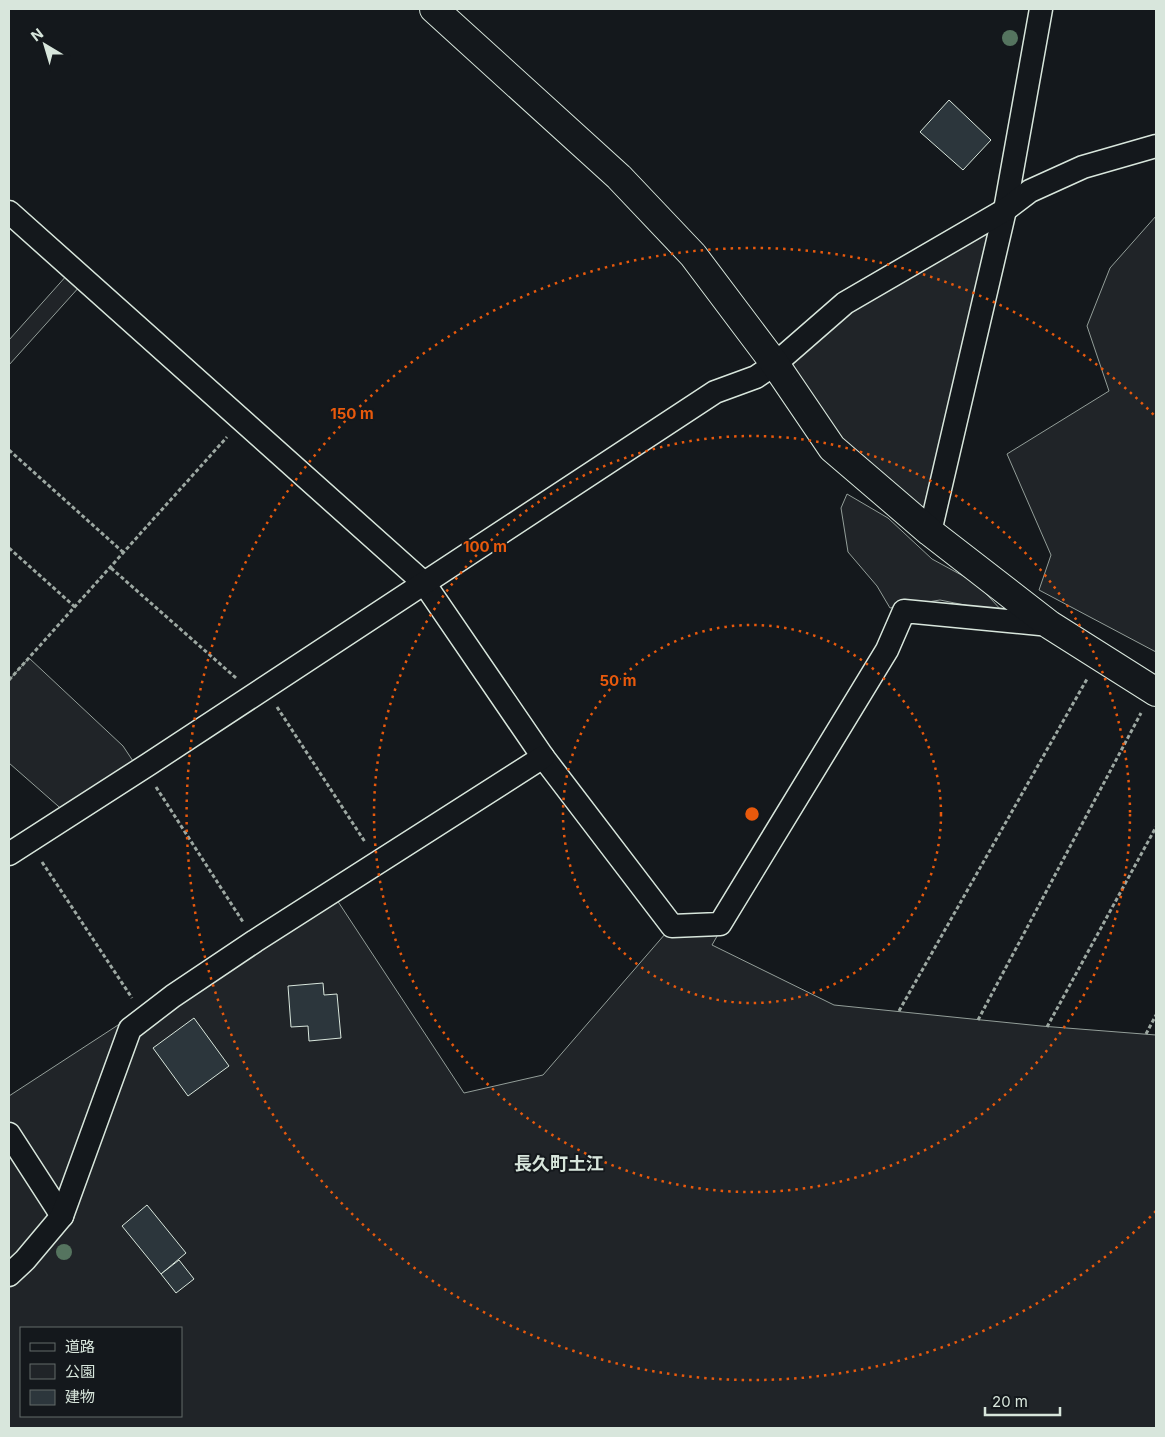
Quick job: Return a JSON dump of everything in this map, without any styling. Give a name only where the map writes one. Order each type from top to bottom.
[{"type":"street","points":[[434,9],[632,191],[693,254],[776,364],[832,448],[930,532],[1150,700]]},
{"type":"street","points":[[930,532],[1005,210],[1041,9]]},
{"type":"street","points":[[9,854],[715,392],[756,377],[776,364],[845,303],[1005,210],[1030,191],[1083,167],[1156,146]]},
{"type":"street","points":[[9,212],[424,583],[543,757],[672,926],[720,924],[887,650],[904,611],[1050,625]]},
{"type":"street","points":[[9,1275],[25,1260],[62,1216],[130,1029],[173,996],[255,941],[543,757]]},
{"type":"street","points":[[9,1134],[62,1216]]},
{"type":"path","points":[[9,680],[232,432]]},
{"type":"path","points":[[9,450],[124,553]]},
{"type":"path","points":[[9,548],[75,607]]},
{"type":"path","points":[[111,568],[236,679]]},
{"type":"path","points":[[899,1011],[1090,672]]},
{"type":"path","points":[[265,687],[378,863]]},
{"type":"path","points":[[978,1020],[1150,700]]},
{"type":"path","points":[[143,767],[255,941]]},
{"type":"path","points":[[1047,1027],[1156,827]]},
{"type":"path","points":[[37,855],[145,1017]]},
{"type":"path","points":[[1146,1034],[1156,1015]]},
{"type":"green space","points":[[1156,216],[1156,652],[1039,590],[1051,555],[1007,454],[1109,391],[1087,326],[1110,268]]},
{"type":"green space","points":[[999,221],[927,525],[838,443],[788,365],[851,308]]},
{"type":"green space","points":[[68,274],[81,285],[9,365],[9,340]]},
{"type":"green space","points":[[847,494],[888,518],[932,559],[976,583],[1004,613],[940,600],[890,608],[877,586],[848,552],[841,508]]},
{"type":"green space","points":[[29,658],[123,746],[137,767],[66,813],[9,763],[9,680]]},
{"type":"green space","points":[[335,897],[464,1093],[543,1075],[672,926],[724,924],[712,945],[834,1005],[1041,1026],[1156,1035],[1156,1428],[9,1428],[9,1096],[158,999]]},
{"type":"building","points":[[949,100],[991,140],[963,170],[920,132]]},
{"type":"building","points":[[323,983],[324,995],[337,994],[341,1038],[309,1041],[308,1026],[291,1027],[288,986]]},
{"type":"building","points":[[194,1018],[229,1066],[188,1096],[153,1048]]},
{"type":"building","points":[[147,1205],[186,1253],[161,1274],[122,1226]]},
{"type":"building","points":[[179,1260],[194,1279],[176,1293],[161,1274]]},
{"type":"district","name":"長久町土江","points":[[559,1163]]}]
